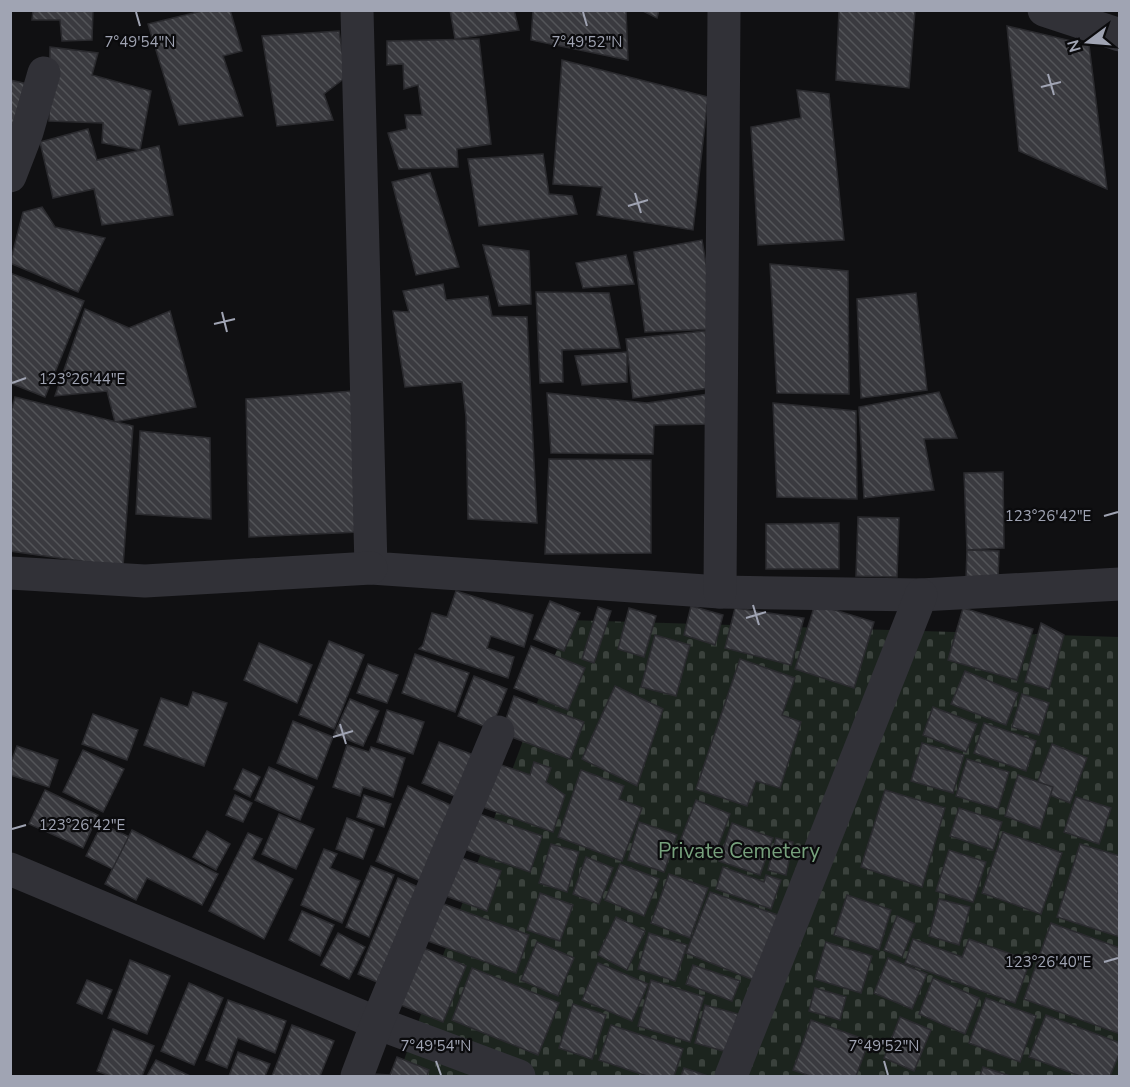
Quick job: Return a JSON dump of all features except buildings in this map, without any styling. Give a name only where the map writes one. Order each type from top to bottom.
[{"type":"street","points":[[357,10],[371,568]]},
{"type":"street","points":[[720,592],[724,10]]},
{"type":"street","points":[[1044,10],[1119,35]]},
{"type":"street","points":[[10,176],[27,132],[44,73]]},
{"type":"street","points":[[10,573],[145,581],[371,568],[720,592],[921,595],[1119,584]]},
{"type":"street","points":[[731,1077],[921,595]]},
{"type":"street","points":[[357,1077],[377,1023],[498,732]]},
{"type":"street","points":[[10,869],[377,1023],[519,1077]]},
{"type":"green space","name":"Private Cemetery","points":[[568,620],[1119,637],[1119,1076],[398,1076]]}]
